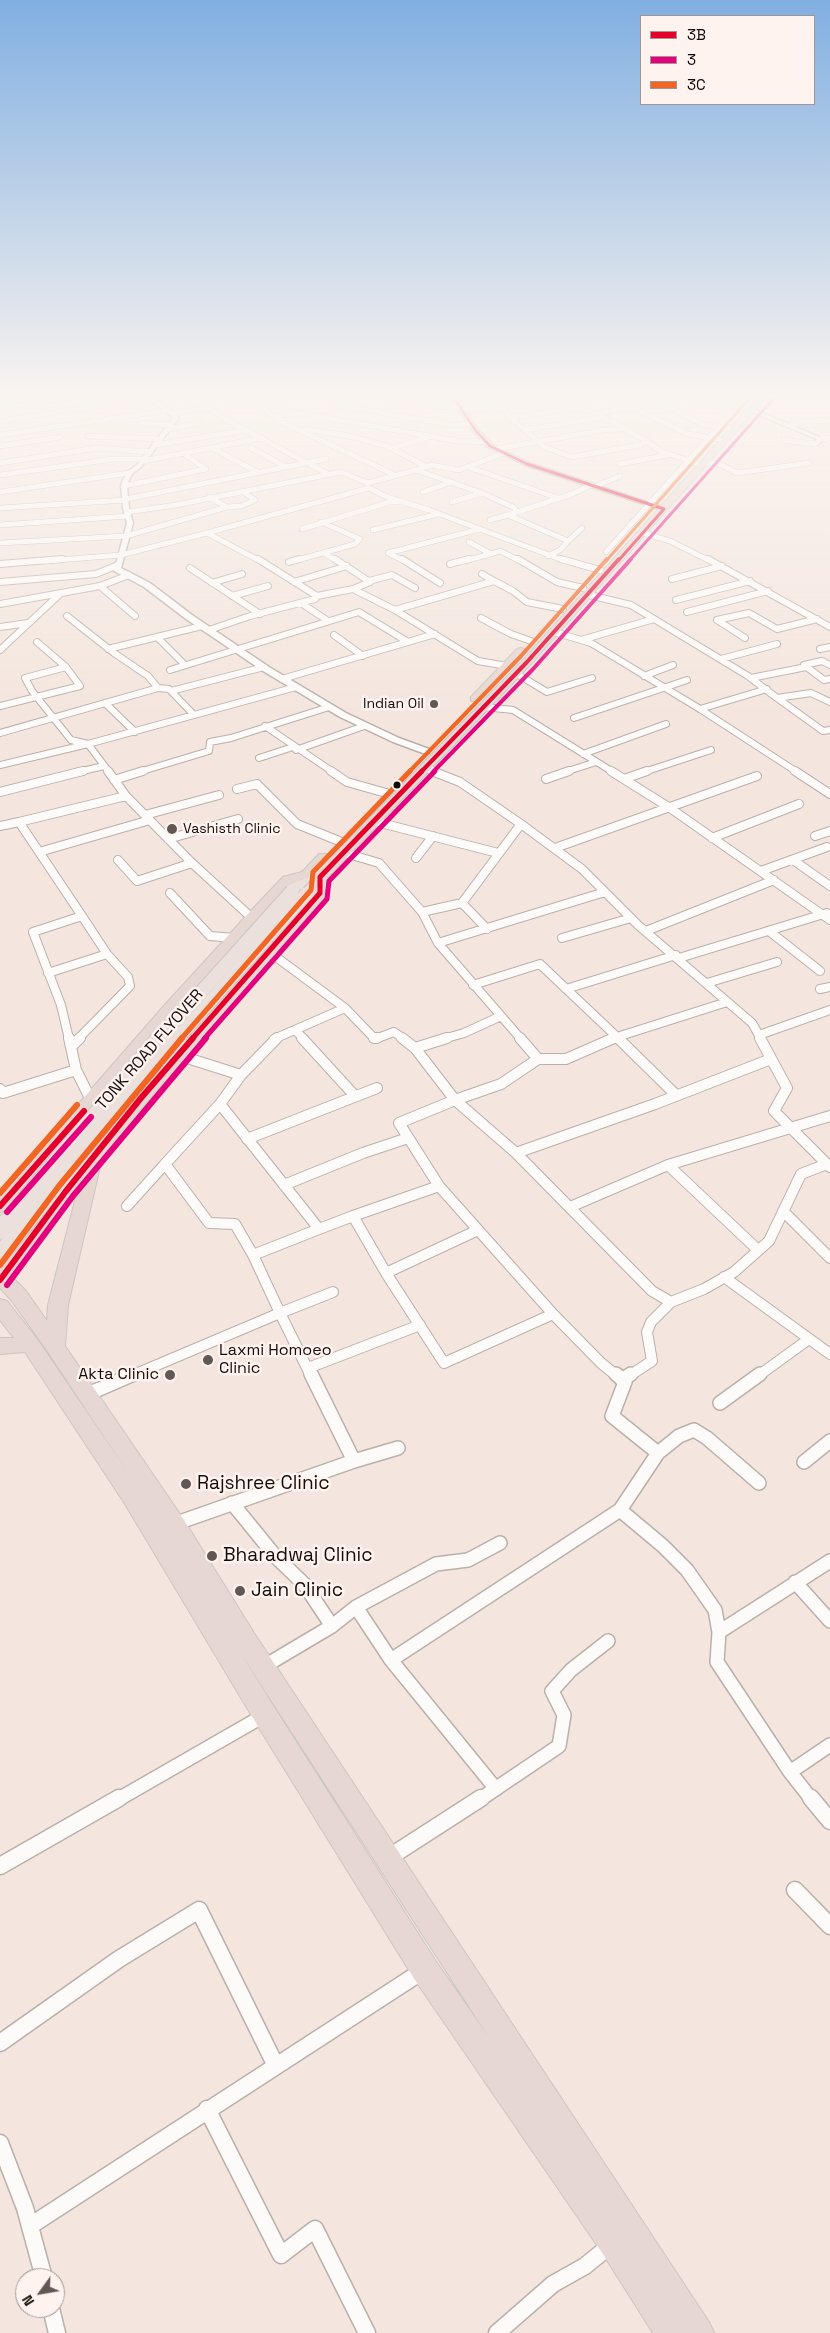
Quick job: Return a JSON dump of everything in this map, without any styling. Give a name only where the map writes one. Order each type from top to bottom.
[{"type":"highway","points":[[342,847],[373,821],[484,707],[532,641],[563,609],[586,592],[600,570],[661,501]]},
{"type":"highway","points":[[0,1206],[92,1102],[168,1010],[252,918],[288,880],[313,877],[342,847],[386,793],[426,750],[554,632],[586,592],[643,533],[656,506]]},
{"type":"highway","points":[[313,877],[321,888],[320,893],[179,1052],[95,1153],[1,1278],[19,1296],[55,1347],[174,1524],[263,1667],[698,2333]]},
{"type":"highway","points":[[55,1347],[58,1306],[95,1153]]},
{"type":"highway","points":[[0,1306],[30,1344],[134,1498],[265,1715],[425,1970],[614,2243],[671,2333]]},
{"type":"highway","points":[[0,1346],[30,1344]]},
{"type":"main road","name":"TONK ROAD FLYOVER","points":[[0,1255],[146,1074],[313,877]]},
{"type":"main road","name":"TONK ROAD FLYOVER","points":[[0,1230],[132,1070],[299,893]]},
{"type":"street","points":[[29,501],[30,506]]},
{"type":"street","points":[[0,508],[100,501]]},
{"type":"street","points":[[126,501],[130,523],[117,569],[147,586],[205,628],[282,679],[329,707],[364,726],[396,740],[426,750]]},
{"type":"street","points":[[0,525],[127,514],[193,501]]},
{"type":"street","points":[[214,501],[228,507]]},
{"type":"street","points":[[0,543],[126,536],[228,507],[241,506],[253,501]]},
{"type":"street","points":[[0,564],[121,555],[323,501]]},
{"type":"street","points":[[400,501],[480,529],[548,556],[600,570]]},
{"type":"street","points":[[452,502],[456,501]]},
{"type":"street","points":[[498,501],[515,508],[515,512]]},
{"type":"street","points":[[490,520],[549,501]]},
{"type":"street","points":[[641,501],[656,506]]},
{"type":"street","points":[[606,552],[661,501]]},
{"type":"street","points":[[302,529],[390,502],[404,502]]},
{"type":"street","points":[[372,530],[438,514]]},
{"type":"street","points":[[508,515],[568,541]]},
{"type":"street","points":[[184,519],[192,524]]},
{"type":"street","points":[[289,562],[355,544],[360,539],[322,522]]},
{"type":"street","points":[[200,528],[265,563],[317,596]]},
{"type":"street","points":[[548,556],[560,550],[582,528]]},
{"type":"street","points":[[440,582],[388,553],[480,529]]},
{"type":"street","points":[[643,533],[670,541],[722,566],[830,627]]},
{"type":"street","points":[[469,542],[491,554]]},
{"type":"street","points":[[450,564],[500,551],[546,574],[557,582],[631,605],[751,678],[821,730],[830,730]]},
{"type":"street","points":[[324,553],[369,581]]},
{"type":"street","points":[[0,582],[96,574],[118,565]]},
{"type":"street","points":[[294,582],[346,566]]},
{"type":"street","points":[[672,579],[722,566]]},
{"type":"street","points":[[190,568],[260,614]]},
{"type":"street","points":[[212,583],[242,574]]},
{"type":"street","points":[[482,574],[513,591],[527,602],[540,607],[563,609]]},
{"type":"street","points":[[0,604],[100,586],[129,575]]},
{"type":"street","points":[[108,648],[205,628],[260,614],[392,575],[415,588]]},
{"type":"street","points":[[395,610],[494,581]]},
{"type":"street","points":[[676,600],[750,581]]},
{"type":"street","points":[[100,586],[135,616]]},
{"type":"street","points":[[232,596],[268,586]]},
{"type":"street","points":[[353,588],[395,610],[478,661],[512,670],[547,692],[592,678]]},
{"type":"street","points":[[687,612],[768,591]]},
{"type":"street","points":[[0,650],[28,622],[52,604],[60,593]]},
{"type":"street","points":[[693,596],[711,606]]},
{"type":"street","points":[[300,603],[328,621]]},
{"type":"street","points":[[375,607],[383,604]]},
{"type":"street","points":[[170,670],[367,609]]},
{"type":"street","points":[[359,612],[408,642]]},
{"type":"street","points":[[745,638],[717,620],[749,613],[778,629],[817,619]]},
{"type":"street","points":[[67,616],[148,676],[158,688]]},
{"type":"street","points":[[481,618],[510,634],[532,641]]},
{"type":"street","points":[[581,640],[654,619]]},
{"type":"street","points":[[0,627],[28,622]]},
{"type":"street","points":[[554,632],[591,643],[700,709],[830,794]]},
{"type":"street","points":[[282,679],[435,634]]},
{"type":"street","points":[[334,635],[361,652],[363,656]]},
{"type":"street","points":[[157,637],[185,665]]},
{"type":"street","points":[[0,706],[80,686],[66,668],[37,642]]},
{"type":"street","points":[[721,659],[777,644]]},
{"type":"street","points":[[820,649],[830,647]]},
{"type":"street","points":[[751,678],[822,662],[830,665]]},
{"type":"street","points":[[644,676],[673,665]]},
{"type":"street","points":[[806,666],[824,680],[830,678]]},
{"type":"street","points":[[171,691],[264,667]]},
{"type":"street","points":[[66,668],[26,678],[37,697],[71,740],[88,744],[126,796],[192,863],[252,918]]},
{"type":"street","points":[[574,718],[687,680]]},
{"type":"street","points":[[0,765],[135,732],[296,687]]},
{"type":"street","points":[[0,733],[158,688],[169,689],[194,715]]},
{"type":"street","points":[[700,709],[767,689]]},
{"type":"street","points":[[777,698],[811,693],[830,702]]},
{"type":"street","points":[[105,703],[135,732]]},
{"type":"street","points":[[114,780],[209,751],[210,742],[329,707]]},
{"type":"street","points":[[484,707],[513,710],[670,808],[774,880],[826,913],[830,920]]},
{"type":"street","points":[[582,754],[666,724]]},
{"type":"street","points":[[265,726],[295,749],[346,782],[368,790],[386,793]]},
{"type":"street","points":[[259,758],[295,749],[364,726]]},
{"type":"street","points":[[624,779],[711,750]]},
{"type":"street","points":[[546,779],[596,762]]},
{"type":"street","points":[[0,792],[104,766]]},
{"type":"street","points":[[424,768],[460,782],[555,848],[582,869],[631,918],[752,1023],[787,1088],[774,1111],[828,1166],[801,1174],[769,1241],[724,1277],[704,1289],[671,1302],[651,1322],[647,1332],[652,1361],[622,1380]]},
{"type":"street","points":[[555,848],[757,776]]},
{"type":"street","points":[[237,789],[257,784],[297,824],[379,864],[422,912],[438,943],[538,1059]]},
{"type":"street","points":[[39,852],[219,795]]},
{"type":"street","points":[[0,826],[126,796]]},
{"type":"street","points":[[712,838],[799,804]]},
{"type":"street","points":[[168,839],[238,819]]},
{"type":"street","points":[[373,821],[498,853]]},
{"type":"street","points":[[19,822],[82,916],[84,923],[107,954],[128,977],[130,986],[71,1047]]},
{"type":"street","points":[[422,912],[462,902],[521,824]]},
{"type":"street","points":[[815,836],[830,831]]},
{"type":"street","points":[[416,858],[433,836]]},
{"type":"street","points":[[761,871],[827,847]]},
{"type":"street","points":[[118,860],[137,881],[192,863]]},
{"type":"street","points":[[793,860],[830,886]]},
{"type":"street","points":[[819,878],[830,874]]},
{"type":"street","points":[[646,931],[774,880]]},
{"type":"street","points":[[438,943],[605,892]]},
{"type":"street","points":[[170,893],[210,936],[235,938]]},
{"type":"street","points":[[462,902],[487,929]]},
{"type":"street","points":[[566,989],[770,931],[826,913]]},
{"type":"street","points":[[82,916],[33,932],[61,1005],[76,1070],[92,1102],[141,1098]]},
{"type":"street","points":[[562,938],[631,918]]},
{"type":"street","points":[[770,931],[820,971]]},
{"type":"street","points":[[268,951],[345,1008],[375,1039],[394,1032],[415,1048],[455,1100],[516,1153],[652,1291],[671,1302]]},
{"type":"street","points":[[48,973],[107,954]]},
{"type":"street","points":[[708,984],[777,962]]},
{"type":"street","points":[[473,985],[540,964],[676,1095]]},
{"type":"street","points":[[820,989],[830,987]]},
{"type":"street","points":[[658,1453],[612,1416],[625,1382],[601,1363],[553,1314],[439,1186],[399,1123],[501,1084],[538,1059],[566,1059],[617,1038],[727,1002]]},
{"type":"street","points":[[127,1206],[220,1104],[241,1075],[273,1040],[345,1008]]},
{"type":"street","points":[[759,1035],[830,1010]]},
{"type":"street","points":[[415,1048],[464,1033],[500,1017]]},
{"type":"street","points":[[296,1030],[355,1096]]},
{"type":"street","points":[[179,1052],[184,1057],[241,1075]]},
{"type":"street","points":[[516,1153],[771,1059]]},
{"type":"street","points":[[1,1092],[76,1070]]},
{"type":"street","points":[[247,1139],[377,1088]]},
{"type":"street","points":[[220,1104],[319,1229]]},
{"type":"street","points":[[570,1208],[668,1165],[830,1116]]},
{"type":"street","points":[[284,1184],[363,1153],[408,1138]]},
{"type":"street","points":[[165,1164],[209,1223],[235,1224],[253,1255],[354,1461]]},
{"type":"street","points":[[668,1165],[758,1250]]},
{"type":"street","points":[[253,1255],[353,1216],[439,1186]]},
{"type":"street","points":[[783,1211],[830,1258]]},
{"type":"street","points":[[353,1216],[386,1273],[444,1363],[553,1314]]},
{"type":"street","points":[[386,1273],[478,1230]]},
{"type":"street","points":[[724,1277],[830,1354]]},
{"type":"street","points":[[88,1394],[333,1292]]},
{"type":"street","points":[[308,1368],[420,1325]]},
{"type":"street","points":[[720,1403],[809,1339]]},
{"type":"street","points":[[391,1660],[448,1625],[498,1589],[540,1564],[564,1545],[591,1532],[620,1510],[658,1453],[679,1436],[694,1430],[707,1438],[759,1483]]},
{"type":"street","points":[[804,1462],[830,1441]]},
{"type":"street","points":[[174,1524],[354,1461],[398,1448]]},
{"type":"street","points":[[232,1503],[276,1557],[304,1584],[332,1626]]},
{"type":"street","points":[[620,1510],[663,1546],[687,1570],[714,1610],[719,1632],[717,1662],[790,1772],[830,1821]]},
{"type":"street","points":[[263,1667],[332,1626],[356,1607],[436,1564],[468,1560],[500,1543]]},
{"type":"street","points":[[719,1632],[830,1561]]},
{"type":"street","points":[[795,1582],[830,1620]]},
{"type":"street","points":[[356,1607],[391,1660],[496,1789]]},
{"type":"street","points":[[388,1858],[559,1746],[564,1714],[552,1691],[571,1670],[608,1641]]},
{"type":"street","points":[[0,1866],[265,1715]]},
{"type":"street","points":[[790,1772],[830,1745]]},
{"type":"street","points":[[795,1890],[830,1926]]},
{"type":"street","points":[[0,2044],[26,2023],[119,1959],[199,1910],[276,2066]]},
{"type":"street","points":[[30,2226],[207,2109],[425,1970]]},
{"type":"street","points":[[207,2109],[281,2255],[315,2229],[367,2333]]},
{"type":"street","points":[[0,2143],[30,2226],[41,2268]]},
{"type":"street","points":[[497,2333],[553,2284],[585,2266],[614,2243]]},
{"type":"street","points":[[53,2318],[57,2333]]},
{"type":"transit line","name":"3B","points":[[0,1280],[66,1191],[141,1098],[320,893],[320,877],[527,662],[664,509],[639,501]]},
{"type":"transit line","name":"3C","points":[[0,1265],[59,1186],[134,1093],[311,890],[313,872],[521,656],[658,501]]},
{"type":"transit line","name":"3","points":[[7,1285],[73,1196],[148,1104],[327,899],[329,881],[534,668],[683,501]]},
{"type":"transit line","name":"3C","points":[[0,1193],[77,1105]]},
{"type":"transit line","name":"3B","points":[[0,1206],[84,1111]]},
{"type":"transit line","name":"3","points":[[7,1212],[91,1117]]},
{"type":"place","name":"Indian Oil","points":[[434,704]]},
{"type":"place","name":"Vashisth Clinic","points":[[172,829]]},
{"type":"place","name":"Laxmi Homoeo Clinic","points":[[208,1360]]},
{"type":"place","name":"Akta Clinic","points":[[170,1375]]},
{"type":"place","name":"Rajshree Clinic","points":[[186,1484]]},
{"type":"place","name":"Bharadwaj Clinic","points":[[212,1556]]},
{"type":"place","name":"Jain Clinic","points":[[240,1591]]}]
